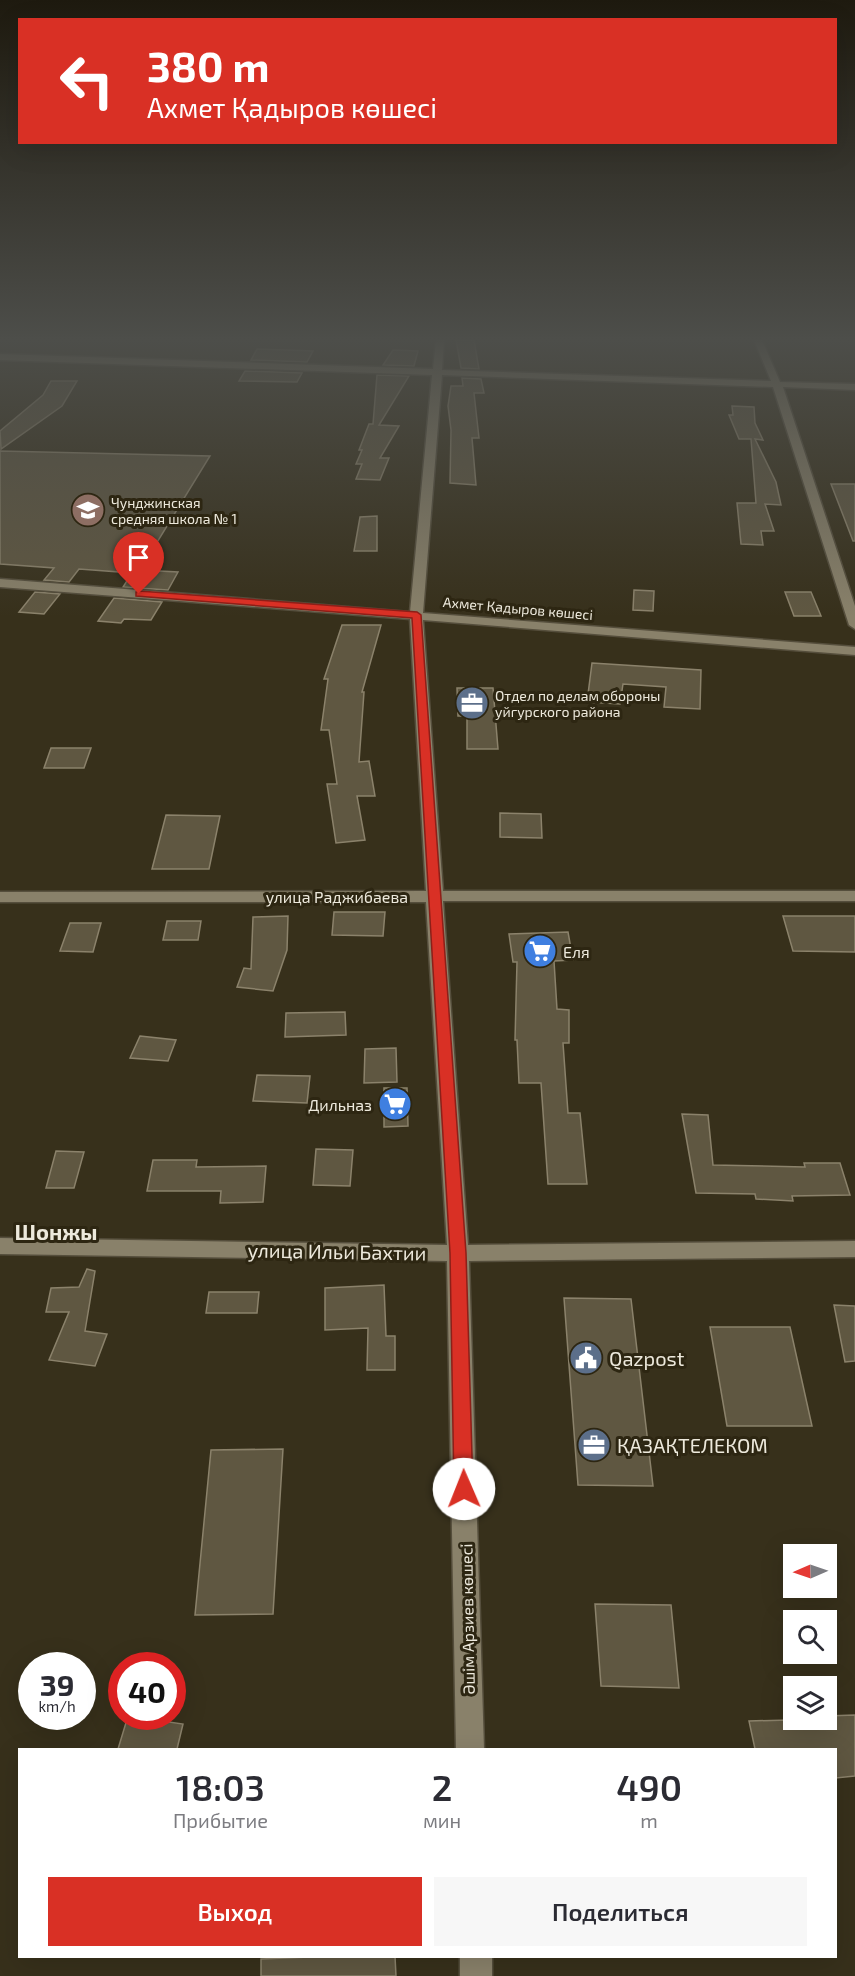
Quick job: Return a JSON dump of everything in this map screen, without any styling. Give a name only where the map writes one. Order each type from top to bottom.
[{"type":"street","name":"Әшім Арзиев көшесі","points":[[432,432],[417,615],[458,1253],[471,1748]]},
{"type":"street","points":[[792,432],[855,625]]},
{"type":"street","name":"Ахмет Қадыров көшесі","points":[[0,583],[855,651]]},
{"type":"street","name":"улица Раджибаева","points":[[0,897],[855,896]]},
{"type":"street","name":"улица Ильи Бахтии","points":[[0,1246],[458,1253],[855,1249]]},
{"type":"street","points":[[476,1958],[476,1976]]},
{"type":"building","points":[[0,432],[25,432],[1,449]]},
{"type":"building","points":[[366,432],[395,432],[380,458],[389,458],[380,480],[356,479],[362,464],[356,464],[362,450],[359,450]]},
{"type":"building","points":[[451,432],[478,432],[479,438],[472,438],[476,485],[450,483]]},
{"type":"building","points":[[736,432],[759,432],[763,440],[755,439],[776,482],[781,505],[765,504],[774,531],[761,531],[763,545],[741,544],[737,503],[756,503],[751,439],[739,439]]},
{"type":"building","name":"Чунджинская средняя школа № 1","points":[[0,451],[210,456],[140,570],[178,572],[168,590],[123,587],[132,573],[79,569],[69,582],[44,580],[54,568],[0,564]]},
{"type":"building","points":[[831,484],[855,484],[855,541],[853,541]]},
{"type":"building","points":[[377,516],[377,551],[354,551],[360,517]]},
{"type":"building","points":[[634,590],[654,591],[653,611],[633,610]]},
{"type":"building","points":[[35,592],[60,594],[44,614],[19,612]]},
{"type":"building","points":[[785,592],[811,592],[821,616],[794,616]]},
{"type":"building","points":[[114,598],[162,602],[151,620],[124,619],[121,623],[98,621]]},
{"type":"building","points":[[342,625],[381,625],[362,692],[364,692],[359,762],[369,761],[375,796],[357,796],[365,840],[336,843],[327,784],[337,784],[329,730],[321,730],[328,679],[324,679]]},
{"type":"building","points":[[592,663],[701,670],[700,709],[664,707],[666,687],[623,684],[620,704],[587,702]]},
{"type":"building","points":[[457,688],[493,688],[498,749],[467,749],[467,716],[458,716]]},
{"type":"building","points":[[51,748],[91,748],[84,768],[44,768]]},
{"type":"building","points":[[500,813],[541,814],[542,838],[500,837]]},
{"type":"building","points":[[166,815],[220,816],[209,869],[152,869]]},
{"type":"building","points":[[334,912],[385,912],[383,936],[332,935]]},
{"type":"building","points":[[288,916],[287,950],[273,991],[237,987],[244,968],[251,969],[253,917]]},
{"type":"building","points":[[783,916],[855,916],[855,952],[793,951]]},
{"type":"building","points":[[167,921],[201,921],[198,940],[163,940]]},
{"type":"building","points":[[70,923],[101,923],[93,952],[60,951]]},
{"type":"building","points":[[568,932],[573,960],[554,961],[557,1009],[569,1010],[569,1043],[563,1043],[568,1113],[580,1113],[587,1184],[548,1184],[541,1083],[519,1083],[517,1040],[515,1040],[517,962],[513,962],[509,934]]},
{"type":"building","points":[[345,1012],[346,1035],[285,1037],[286,1013]]},
{"type":"building","points":[[140,1036],[176,1040],[168,1061],[130,1058]]},
{"type":"building","points":[[396,1048],[397,1082],[364,1083],[365,1049]]},
{"type":"building","points":[[257,1075],[310,1076],[307,1103],[253,1101]]},
{"type":"building","points":[[384,1088],[407,1088],[408,1126],[384,1127]]},
{"type":"building","points":[[682,1114],[708,1115],[713,1165],[805,1167],[804,1163],[840,1163],[850,1195],[792,1196],[793,1201],[756,1199],[755,1194],[696,1193]]},
{"type":"building","points":[[316,1149],[353,1150],[350,1186],[313,1185]]},
{"type":"building","points":[[56,1151],[84,1152],[74,1188],[46,1188]]},
{"type":"building","points":[[153,1160],[197,1160],[196,1167],[266,1166],[263,1202],[220,1203],[221,1191],[147,1191]]},
{"type":"building","points":[[87,1269],[95,1271],[85,1331],[107,1334],[95,1366],[49,1360],[69,1312],[46,1312],[51,1288],[79,1287]]},
{"type":"building","points":[[384,1285],[386,1336],[395,1336],[395,1370],[367,1370],[368,1328],[325,1330],[325,1288]]},
{"type":"building","points":[[209,1292],[259,1292],[257,1313],[206,1313]]},
{"type":"building","points":[[564,1298],[631,1299],[653,1486],[578,1485]]},
{"type":"building","points":[[834,1305],[855,1306],[855,1361],[845,1362]]},
{"type":"building","points":[[710,1327],[790,1327],[812,1426],[727,1426]]},
{"type":"building","points":[[283,1449],[273,1614],[195,1615],[211,1450]]},
{"type":"building","points":[[595,1604],[671,1605],[679,1688],[601,1686]]},
{"type":"building","points":[[855,1715],[855,1776],[837,1778],[837,1748],[755,1748],[749,1721],[783,1720],[783,1730],[837,1730],[837,1716]]},
{"type":"building","points":[[124,1730],[182,1730],[177,1748],[118,1748]]},
{"type":"building","points":[[395,1958],[396,1976],[261,1976],[261,1959]]},
{"type":"place","name":"Чунджинская средняя школа № 1","points":[[88,510]]},
{"type":"place","name":"Отдел по делам обороны уйгурского района","points":[[472,703]]},
{"type":"place","name":"Еля","points":[[540,951]]},
{"type":"place","name":"Дильназ","points":[[395,1104]]},
{"type":"place","name":"Qazpost","points":[[586,1358]]},
{"type":"place","name":"ҚАЗАҚТЕЛЕКОМ","points":[[594,1445]]},
{"type":"district","name":"Шонжы","points":[[56,1231]]},
{"type":"route","points":[[139,594],[417,615],[458,1253],[464,1489]]}]
